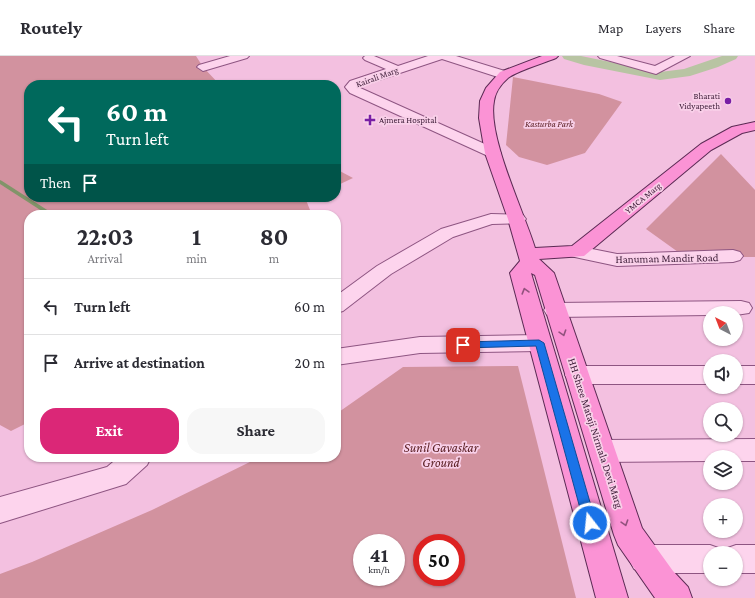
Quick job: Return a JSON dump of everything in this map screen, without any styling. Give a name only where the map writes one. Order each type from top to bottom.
[{"type":"main road","points":[[549,56],[504,75],[492,88],[487,101],[486,118],[493,152],[517,219],[528,258],[520,273],[612,598]]},
{"type":"main road","name":"YMCA Marg","points":[[577,252],[706,147],[737,130],[755,126]]},
{"type":"main road","points":[[528,258],[577,252]]},
{"type":"main road","name":"HH Shree Mataji Nirmala Devi Marg","points":[[528,258],[544,273],[629,535],[662,582],[676,598]]},
{"type":"street","points":[[204,67],[243,56]]},
{"type":"street","name":"Kairali Marg","points":[[439,56],[354,84],[351,87],[354,90],[493,152]]},
{"type":"street","points":[[444,56],[504,75]]},
{"type":"street","points":[[604,56],[656,70],[684,56]]},
{"type":"street","points":[[369,58],[398,70]]},
{"type":"street","points":[[341,302],[384,270],[447,233],[491,220],[517,219]]},
{"type":"street","name":"Hanuman Mandir Road","points":[[577,252],[617,260],[733,256]]},
{"type":"street","points":[[556,310],[703,308]]},
{"type":"street","points":[[341,356],[420,345],[539,343]]},
{"type":"street","points":[[577,375],[703,375]]},
{"type":"street","points":[[743,375],[755,375]]},
{"type":"street","points":[[602,451],[755,450]]},
{"type":"street","points":[[0,510],[116,476],[131,462]]},
{"type":"street","points":[[645,559],[703,559]]},
{"type":"street","points":[[743,559],[755,560]]},
{"type":"green space","points":[[0,56],[196,56],[203,67],[215,80],[24,80],[24,202],[307,202],[310,210],[24,210],[24,424],[11,431],[0,425]]},
{"type":"green space","name":"Kasturba Park","points":[[513,77],[599,94],[622,102],[585,153],[547,165],[519,157],[506,145]]},
{"type":"green space","points":[[721,154],[755,190],[755,257],[685,257],[646,229]]},
{"type":"green space","points":[[341,172],[353,178],[341,184]]},
{"type":"green space","name":"Sunil Gavaskar Ground","points":[[518,366],[576,598],[0,598],[0,574],[32,562],[152,510],[250,462],[341,462],[341,410],[403,367]]},
{"type":"waterway","points":[[568,56],[584,61],[660,76],[685,73],[714,64],[732,56]]},
{"type":"waterway","points":[[0,182],[24,197]]},
{"type":"waterway","points":[[32,202],[44,210]]},
{"type":"place","name":"Bharati Vidyapeeth","points":[[728,101]]},
{"type":"place","name":"Ajmera Hospital","points":[[370,120]]},
{"type":"route","points":[[463,345],[539,343],[590,523]]}]
